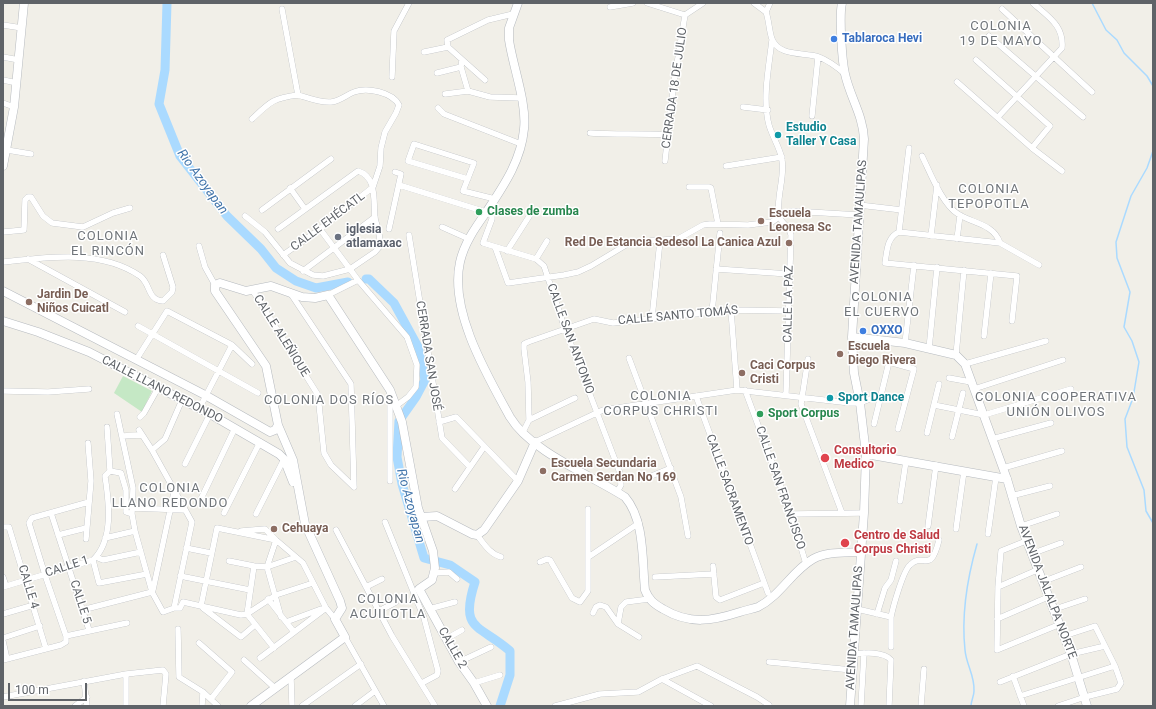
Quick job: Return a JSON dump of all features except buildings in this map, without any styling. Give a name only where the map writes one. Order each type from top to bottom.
[{"type":"street","points":[[3,166],[14,107],[24,3]]},
{"type":"street","points":[[392,77],[394,31],[409,3]]},
{"type":"street","points":[[518,3],[509,28],[509,40],[524,115],[524,130],[521,144],[510,176],[469,239],[460,260],[458,271],[460,305],[468,333],[503,406],[515,426],[568,465],[617,492],[625,497],[631,504],[639,523],[645,590],[649,599],[672,615],[688,620],[722,617],[758,607],[781,590],[806,564],[821,555],[861,552]]},
{"type":"street","points":[[610,7],[633,3]]},
{"type":"street","points":[[647,3],[685,15],[702,3]]},
{"type":"street","points":[[754,3],[766,12]]},
{"type":"street","points":[[770,3],[766,12],[772,40],[766,81],[769,124],[782,157],[784,172],[778,209],[779,217]]},
{"type":"street","name":"AVENIDA TAMAULIPAS","points":[[842,3],[840,16],[845,74],[864,129],[852,337],[854,373],[860,403],[866,454],[864,513],[850,706]]},
{"type":"street","points":[[998,117],[1062,48],[1063,37],[1058,27],[1033,3]]},
{"type":"street","points":[[282,9],[298,96]]},
{"type":"street","points":[[1002,9],[1092,92]]},
{"type":"street","points":[[447,45],[448,38],[488,20],[513,14]]},
{"type":"street","name":"CERRADA 18 DE JULIO","points":[[665,161],[674,82],[685,15]]},
{"type":"street","points":[[3,25],[22,28]]},
{"type":"street","points":[[989,36],[1083,117]]},
{"type":"street","points":[[772,40],[786,52],[818,57],[829,62],[845,74]]},
{"type":"street","points":[[424,52],[447,45]]},
{"type":"street","points":[[447,45],[485,80]]},
{"type":"street","points":[[3,57],[19,60]]},
{"type":"street","points":[[812,116],[818,57]]},
{"type":"street","points":[[462,60],[461,67],[468,91]]},
{"type":"street","points":[[976,60],[1050,126],[1032,148]]},
{"type":"street","points":[[437,73],[461,67]]},
{"type":"street","points":[[3,80],[17,82]]},
{"type":"street","points":[[957,82],[1032,148],[1062,171]]},
{"type":"street","points":[[245,216],[265,232],[290,263],[313,276],[322,276],[350,269],[376,252],[380,246],[375,217],[373,188],[380,166],[381,148],[385,132],[399,105],[396,100],[386,94],[372,91],[355,92],[333,102],[298,96],[279,97],[252,118]]},
{"type":"street","points":[[445,94],[468,91],[490,97],[521,98]]},
{"type":"street","points":[[3,104],[14,107]]},
{"type":"street","points":[[743,107],[768,110]]},
{"type":"street","points":[[438,108],[444,114],[521,144]]},
{"type":"street","points":[[590,133],[626,135],[633,132],[668,135]]},
{"type":"street","points":[[468,178],[408,161],[414,144],[474,163],[463,191],[495,199]]},
{"type":"street","points":[[899,232],[909,148]]},
{"type":"street","points":[[7,150],[31,154]]},
{"type":"street","points":[[922,156],[948,206],[960,215],[993,231],[1000,242]]},
{"type":"street","points":[[726,166],[782,157]]},
{"type":"street","points":[[262,210],[331,159]]},
{"type":"street","points":[[278,229],[355,172],[361,172],[365,175],[373,188]]},
{"type":"street","points":[[389,229],[399,185],[398,173]]},
{"type":"street","points":[[399,185],[486,212],[492,216],[492,219],[483,242],[495,247],[536,259],[548,241]]},
{"type":"street","points":[[931,236],[937,185]]},
{"type":"street","points":[[689,187],[709,186],[711,188],[718,224]]},
{"type":"street","points":[[290,188],[306,209]]},
{"type":"street","name":"CALLE EHÉCATL","points":[[283,256],[373,188]]},
{"type":"street","points":[[3,232],[24,230],[24,200],[28,197],[31,197],[43,216],[52,223],[83,227],[113,213],[130,208]]},
{"type":"street","points":[[859,205],[902,210]]},
{"type":"street","points":[[495,247],[508,283],[578,272],[630,242],[678,239],[703,225],[748,225],[772,222],[792,211],[859,215]]},
{"type":"street","points":[[507,251],[530,215]]},
{"type":"street","points":[[957,239],[960,215]]},
{"type":"street","points":[[303,271],[375,217]]},
{"type":"street","name":"CALLE LA PAZ","points":[[779,217],[791,232],[786,394]]},
{"type":"street","points":[[442,227],[469,239]]},
{"type":"street","points":[[320,229],[358,280],[407,337],[417,365],[416,387],[397,409]]},
{"type":"street","points":[[1012,321],[1017,276],[885,263],[891,237],[899,232],[957,239],[1000,242],[1039,264]]},
{"type":"street","points":[[712,312],[720,233]]},
{"type":"street","name":"CERRADA SAN JOSÉ","points":[[409,235],[442,438],[470,467]]},
{"type":"street","points":[[652,318],[660,241]]},
{"type":"street","points":[[198,246],[205,267],[215,285],[215,291],[266,366],[278,425],[293,460],[297,490],[305,524],[342,608],[335,619]]},
{"type":"street","points":[[3,262],[28,259],[96,258],[111,262],[139,276],[146,282],[152,297],[157,301],[163,301],[168,297],[173,287],[163,255]]},
{"type":"street","points":[[28,259],[124,312]]},
{"type":"street","name":"CALLE SAN ANTONIO","points":[[536,259],[544,266],[565,329],[620,473],[621,485],[617,492]]},
{"type":"street","points":[[905,343],[914,265]]},
{"type":"street","points":[[929,349],[937,267]]},
{"type":"street","points":[[716,269],[789,274]]},
{"type":"street","points":[[956,355],[964,270]]},
{"type":"street","points":[[984,336],[992,273]]},
{"type":"street","points":[[215,285],[220,283],[246,291],[253,291],[271,286],[291,294],[315,298],[328,295],[358,280]]},
{"type":"street","name":"CALLE LLANO REDONDO","points":[[3,291],[205,395],[270,432],[275,430],[278,425]]},
{"type":"street","name":"CALLE ALEÑIQUE","points":[[253,291],[318,395],[324,452],[331,464],[354,487],[351,384],[291,294]]},
{"type":"street","points":[[328,295],[390,390],[402,422],[413,481],[422,517],[433,551],[435,570],[430,583],[416,590]]},
{"type":"street","points":[[731,310],[737,390]]},
{"type":"street","name":"CALLE SANTO TOMÁS","points":[[529,420],[524,344],[594,319],[613,323],[731,310],[789,311]]},
{"type":"street","points":[[136,360],[165,312],[169,312],[232,345],[252,364]]},
{"type":"street","name":"CALLE LLANO REDONDO","points":[[3,321],[38,332],[89,352],[210,414],[260,442],[284,459]]},
{"type":"street","points":[[138,326],[258,393]]},
{"type":"street","points":[[852,337],[905,343],[956,355],[965,364],[1046,341]]},
{"type":"street","points":[[89,352],[95,339]]},
{"type":"street","points":[[199,408],[232,345]]},
{"type":"street","points":[[629,358],[681,497],[688,536]]},
{"type":"street","points":[[808,359],[801,404],[842,513]]},
{"type":"street","points":[[949,378],[973,386],[1063,360]]},
{"type":"street","points":[[874,424],[889,362],[914,369],[898,429]]},
{"type":"street","name":"AVENIDA JALALPA NORTE","points":[[965,364],[1007,479],[1026,541],[1052,610],[1071,654],[1087,706]]},
{"type":"street","points":[[927,433],[939,384]]},
{"type":"street","points":[[140,417],[144,413],[158,388]]},
{"type":"street","points":[[934,405],[984,415],[1071,388]]},
{"type":"street","points":[[3,391],[48,392],[89,389]]},
{"type":"street","points":[[390,390],[390,481]]},
{"type":"street","points":[[477,535],[484,530],[518,481],[535,442],[598,413],[645,403],[737,390],[786,394],[801,398],[850,404],[860,403],[880,395],[906,400]]},
{"type":"street","name":"CALLE SAN FRANCISCO","points":[[745,390],[791,514],[806,564]]},
{"type":"street","points":[[952,437],[963,394]]},
{"type":"street","name":"CALLE SACRAMENTO","points":[[696,396],[768,593]]},
{"type":"street","points":[[523,432],[529,420],[575,398]]},
{"type":"street","points":[[152,450],[165,439],[182,400]]},
{"type":"street","points":[[117,414],[133,488],[132,511],[135,531],[152,592],[163,612],[174,608],[180,608],[183,602],[241,615],[247,614],[276,595],[313,583]]},
{"type":"street","points":[[185,464],[210,414]]},
{"type":"street","points":[[439,422],[456,417],[518,481]]},
{"type":"street","points":[[992,439],[1051,423]]},
{"type":"street","points":[[107,427],[110,471],[121,473],[126,490],[126,512],[171,508],[185,510]]},
{"type":"street","points":[[199,503],[235,428]]},
{"type":"street","points":[[122,436],[141,433],[192,522],[174,608]]},
{"type":"street","points":[[224,513],[260,442]]},
{"type":"street","points":[[86,539],[91,481],[88,444]]},
{"type":"street","points":[[455,488],[484,447]]},
{"type":"street","points":[[1002,468],[1062,451]]},
{"type":"street","points":[[866,454],[936,465],[1007,479]]},
{"type":"street","points":[[284,459],[297,490]]},
{"type":"street","points":[[256,514],[284,459]]},
{"type":"street","points":[[900,501],[906,460]]},
{"type":"street","points":[[928,526],[936,465]]},
{"type":"street","points":[[644,479],[671,468]]},
{"type":"street","points":[[956,530],[964,470]]},
{"type":"street","name":"CALLE 1","points":[[4,587],[94,559],[100,553],[105,538],[109,499],[106,476],[110,471]]},
{"type":"street","points":[[988,534],[996,477]]},
{"type":"street","points":[[1011,496],[1050,486]]},
{"type":"street","points":[[152,592],[174,492]]},
{"type":"street","points":[[52,513],[89,502]]},
{"type":"street","points":[[540,562],[547,559],[554,564],[572,598],[580,602],[588,591],[590,556],[588,509]]},
{"type":"street","name":"CALLE 4","points":[[52,513],[32,518],[29,522],[44,575],[66,636]]},
{"type":"street","name":"CALLE 5","points":[[52,513],[58,536],[89,630],[127,623]]},
{"type":"street","points":[[791,514],[864,513]]},
{"type":"street","points":[[1021,526],[1057,514]]},
{"type":"street","points":[[422,517],[437,516],[446,519],[472,534],[477,535],[489,551],[495,556],[501,557]]},
{"type":"street","points":[[385,522],[416,590],[438,673],[422,683]]},
{"type":"street","points":[[590,556],[639,523]]},
{"type":"street","name":"CALLE 4","points":[[5,526],[26,580],[46,649]]},
{"type":"street","points":[[58,536],[86,528]]},
{"type":"street","points":[[201,606],[217,528],[276,540],[303,563],[326,608],[335,619],[384,706]]},
{"type":"street","points":[[336,530],[406,661],[422,683],[435,706]]},
{"type":"street","points":[[105,538],[135,531]]},
{"type":"street","points":[[276,540],[267,567],[281,617]]},
{"type":"street","points":[[891,647],[891,617],[896,597],[908,568],[914,562],[930,560],[933,558],[939,540]]},
{"type":"street","points":[[1026,541],[1001,551],[998,587],[997,650],[1058,624]]},
{"type":"street","points":[[1031,554],[1061,542]]},
{"type":"street","points":[[186,548],[211,553]]},
{"type":"street","points":[[141,552],[103,560],[94,559],[99,583],[147,574]]},
{"type":"street","points":[[229,561],[267,567],[296,557]]},
{"type":"street","points":[[877,614],[885,588],[892,580],[896,561]]},
{"type":"street","points":[[254,566],[247,614],[274,648]]},
{"type":"street","points":[[713,566],[716,597],[720,600],[764,583]]},
{"type":"street","points":[[1042,582],[1081,567]]},
{"type":"street","points":[[435,570],[449,572],[458,579]]},
{"type":"street","points":[[998,587],[1037,570]]},
{"type":"street","points":[[655,577],[714,574]]},
{"type":"street","points":[[180,576],[250,590]]},
{"type":"street","points":[[3,577],[4,587]]},
{"type":"street","points":[[366,587],[382,579]]},
{"type":"street","name":"CALLE 2","points":[[416,590],[429,609],[458,662],[474,683],[487,706]]},
{"type":"street","points":[[82,610],[152,592]]},
{"type":"street","points":[[997,619],[1048,597]]},
{"type":"street","points":[[268,599],[294,632]]},
{"type":"street","points":[[618,624],[623,604],[626,602],[649,599]]},
{"type":"street","points":[[1052,610],[1085,599]]},
{"type":"street","points":[[378,611],[396,602]]},
{"type":"street","points":[[429,609],[455,602]]},
{"type":"street","points":[[3,614],[34,605]]},
{"type":"street","points":[[593,613],[596,607],[600,605],[606,607],[618,624],[639,637]]},
{"type":"street","points":[[201,606],[240,637],[255,625]]},
{"type":"street","points":[[286,622],[326,608]]},
{"type":"street","points":[[260,658],[326,608]]},
{"type":"street","points":[[857,609],[891,617]]},
{"type":"street","points":[[3,638],[40,626]]},
{"type":"street","points":[[1058,706],[1117,689],[1121,683],[1115,666],[1095,626],[1064,636]]},
{"type":"street","points":[[178,629],[179,677],[203,692],[218,706]]},
{"type":"street","points":[[3,641],[5,659],[46,649],[65,642],[66,636],[89,630]]},
{"type":"street","points":[[446,639],[462,630]]},
{"type":"street","points":[[251,706],[345,637]]},
{"type":"street","points":[[199,643],[232,672],[211,699]]},
{"type":"street","points":[[1000,682],[1071,654],[1105,646]]},
{"type":"street","points":[[458,662],[491,647]]},
{"type":"street","points":[[853,654],[864,653],[885,656],[891,660],[889,706]]},
{"type":"street","points":[[861,706],[864,653]]},
{"type":"street","points":[[244,660],[275,688]]},
{"type":"street","points":[[769,662],[852,670]]},
{"type":"street","points":[[302,706],[360,664]]},
{"type":"street","points":[[556,706],[600,694],[638,692],[662,679],[697,666],[757,697],[768,706]]},
{"type":"street","points":[[1020,696],[1078,676],[1115,666]]},
{"type":"street","points":[[921,706],[924,669]]},
{"type":"street","points":[[3,697],[84,681],[163,670],[166,674],[163,706]]},
{"type":"street","points":[[126,674],[126,706]]},
{"type":"street","points":[[474,683],[500,675]]},
{"type":"street","points":[[1013,676],[1024,706]]},
{"type":"street","points":[[291,677],[292,706]]},
{"type":"street","points":[[662,679],[710,706]]},
{"type":"street","points":[[84,681],[87,706]]},
{"type":"street","points":[[355,706],[375,691]]},
{"type":"street","points":[[202,706],[203,692]]},
{"type":"street","points":[[75,706],[87,697]]},
{"type":"green space","points":[[123,376],[152,391],[142,412],[114,393]]},
{"type":"waterway","name":"Rio Azoyapan","points":[[167,3],[165,70],[159,104],[180,156],[227,216],[261,249],[276,268],[296,281],[316,288],[348,282]]},
{"type":"waterway","points":[[1092,3],[1106,30],[1117,40],[1124,53],[1147,76],[1153,86]]},
{"type":"waterway","points":[[1153,151],[1147,168],[1131,196],[1116,242],[1117,258],[1130,292],[1124,327],[1132,341],[1139,362],[1133,398],[1125,419],[1127,447],[1144,490],[1146,511],[1153,523]]},
{"type":"waterway","name":"Rio Azoyapan","points":[[366,279],[369,279],[394,303],[418,347],[425,380],[416,397],[399,421],[397,457],[402,484],[424,558],[450,565],[475,582],[469,610],[471,618],[475,625],[510,651],[510,675],[500,706]]},
{"type":"waterway","points":[[971,706],[974,686],[966,655],[964,609],[970,570],[977,544]]},
{"type":"place","name":"Tablaroca Hevi","points":[[834,39]]},
{"type":"place","name":"Estudio Taller Y Casa","points":[[778,135]]},
{"type":"place","name":"Clases de zumba","points":[[479,212]]},
{"type":"place","name":"Escuela Leonesa Sc","points":[[761,221]]},
{"type":"place","name":"iglesia atlamaxac","points":[[338,237]]},
{"type":"place","name":"Red De Estancia Sedesol La Canica Azul","points":[[789,243]]},
{"type":"place","name":"Jardin De Niños Cuicatl","points":[[29,302]]},
{"type":"place","name":"OXXO","points":[[863,331]]},
{"type":"place","name":"Escuela Diego Rivera","points":[[840,354]]},
{"type":"place","name":"Caci Corpus Cristi","points":[[742,373]]},
{"type":"place","name":"Sport Dance","points":[[830,398]]},
{"type":"place","name":"Sport Corpus","points":[[760,414]]},
{"type":"place","name":"Consultorio Medico","points":[[825,458]]},
{"type":"place","name":"Escuela Secundaria Carmen Serdan No 169","points":[[543,471]]},
{"type":"place","name":"Cehuaya","points":[[274,529]]},
{"type":"place","name":"Centro de Salud Corpus Christi","points":[[845,543]]},
{"type":"district","name":"COLONIA 19 DE MAYO","points":[[1001,34]]},
{"type":"district","name":"COLONIA TEPOPOTLA","points":[[989,198]]},
{"type":"district","name":"COLONIA EL RINCÓN","points":[[108,244]]},
{"type":"district","name":"COLONIA EL CUERVO","points":[[882,306]]},
{"type":"district","name":"COLONIA DOS RÍOS","points":[[329,401]]},
{"type":"district","name":"COLONIA CORPUS CHRISTI","points":[[661,404]]},
{"type":"district","name":"COLONIA COOPERATIVA UNIÓN OLIVOS","points":[[1056,406]]},
{"type":"district","name":"COLONIA LLANO REDONDO","points":[[170,496]]},
{"type":"district","name":"COLONIA ACUILOTLA","points":[[388,608]]}]
